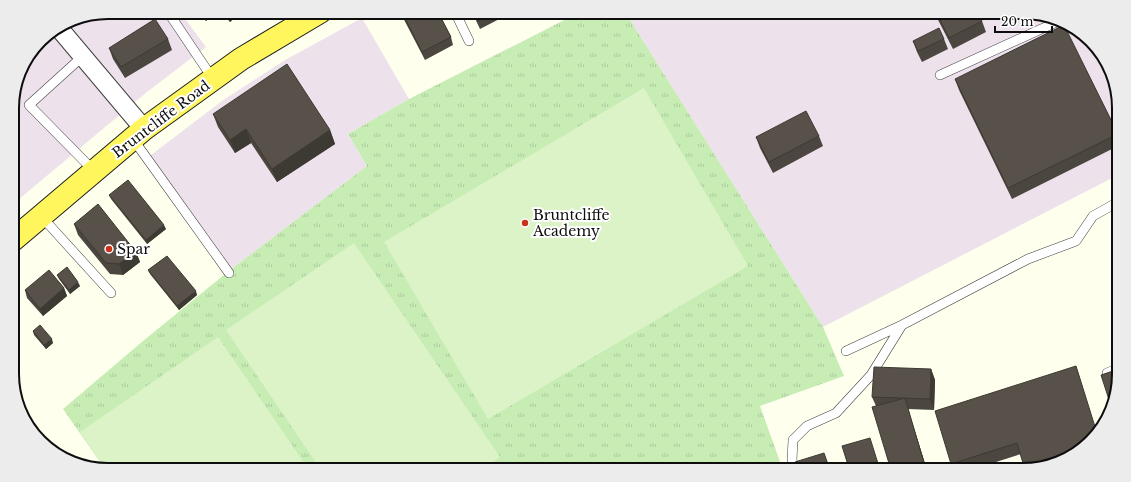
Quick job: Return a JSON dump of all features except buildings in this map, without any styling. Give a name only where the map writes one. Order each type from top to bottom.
[{"type":"main road","name":"Bruntcliffe Road","points":[[19,234],[138,134],[241,59],[308,19]]},
{"type":"street","points":[[62,32],[83,56],[138,134]]},
{"type":"lane","points":[[173,19],[213,79]]},
{"type":"lane","points":[[458,19],[469,41]]},
{"type":"lane","points":[[940,75],[1052,24]]},
{"type":"lane","points":[[83,56],[29,105],[94,172]]},
{"type":"lane","points":[[138,134],[229,273]]},
{"type":"lane","points":[[846,350],[902,325],[1028,259],[1076,241],[1093,216],[1112,205]]},
{"type":"lane","points":[[41,216],[111,293]]},
{"type":"lane","points":[[793,463],[793,440],[807,426],[836,413],[871,375],[902,325]]},
{"type":"lane","points":[[1107,373],[1112,371]]},
{"type":"shaded area","points":[[185,19],[206,47],[147,92],[19,199],[19,102],[22,85],[34,58],[54,37],[69,28],[85,22],[96,20]]},
{"type":"shaded area","points":[[363,19],[409,99],[348,134],[367,166],[230,270],[147,158],[222,101],[285,60]]},
{"type":"shaded area","points":[[629,19],[1023,19],[1046,22],[1057,26],[1068,31],[1086,45],[1100,63],[1109,85],[1112,108],[1112,178],[823,327]]},
{"type":"green space","name":"Bruntcliffe Academy","points":[[566,19],[629,19],[823,327],[844,376],[760,406],[780,463],[100,462],[63,409],[230,270],[367,166],[348,134],[409,99]]},
{"type":"green space","points":[[644,88],[748,266],[488,419],[384,242]]},
{"type":"green space","points":[[354,243],[500,457],[492,463],[316,463],[226,330]]},
{"type":"green space","points":[[218,337],[304,463],[101,462],[80,432]]},
{"type":"place","name":"Bruntcliffe Academy","points":[[525,223]]},
{"type":"place","name":"Spar","points":[[109,249]]}]
